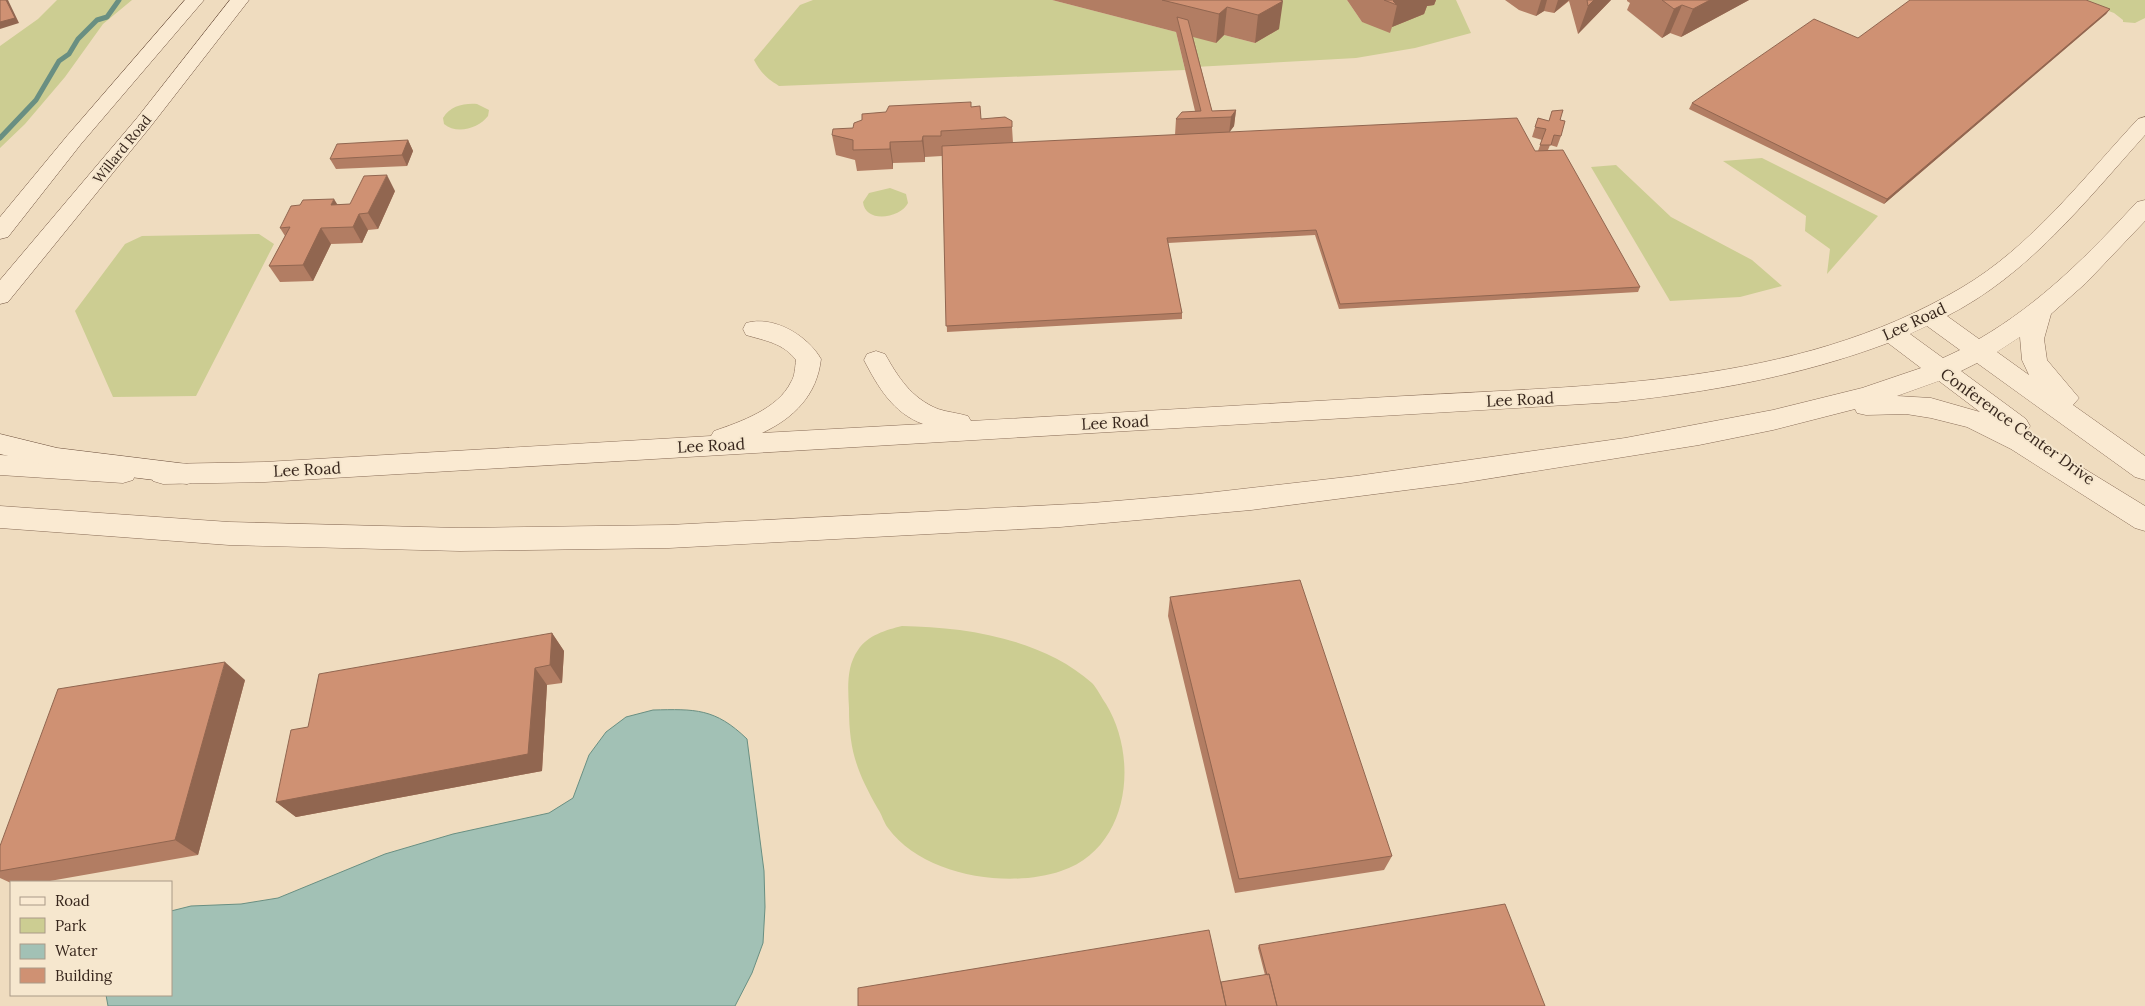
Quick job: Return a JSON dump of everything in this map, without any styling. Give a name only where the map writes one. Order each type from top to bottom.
[{"type":"street","points":[[0,232],[74,140],[195,0]]},
{"type":"street","name":"Willard Road","points":[[0,296],[144,122],[240,0]]},
{"type":"street","name":"Lee Road","points":[[0,465],[89,472],[187,474],[265,472],[1599,394],[1670,388],[1739,378],[1830,356],[1892,333],[1958,300],[1998,274],[2031,245],[2145,124]]},
{"type":"street","points":[[0,518],[95,526],[280,537],[619,538],[1093,514],[1374,486],[1768,422],[1905,384],[1941,370],[1980,351],[2020,327],[2087,271],[2145,207]]},
{"type":"street","points":[[0,306],[32,258]]},
{"type":"street","points":[[2040,312],[2030,342],[2032,355],[2037,367],[2074,405],[2145,463]]},
{"type":"street","points":[[1928,316],[1980,351],[2145,470]]},
{"type":"street","points":[[697,446],[740,433],[759,422],[788,403],[804,382],[809,359],[804,351],[787,337],[755,328]]},
{"type":"street","name":"Conference Center Drive","points":[[1892,333],[2145,519]]},
{"type":"street","points":[[876,360],[887,382],[898,398],[910,407],[928,416],[948,422],[1002,429]]},
{"type":"street","points":[[1822,408],[1906,405],[1931,408],[1975,420],[2020,442],[2145,519]]},
{"type":"street","points":[[0,444],[57,458],[187,474]]},
{"type":"green space","points":[[57,0],[132,0],[103,24],[65,77],[25,124],[0,148],[0,46],[38,19]]},
{"type":"green space","points":[[813,0],[1052,0],[1176,32],[1185,70],[779,86],[764,75],[754,60],[800,5]]},
{"type":"green space","points":[[1259,0],[1347,0],[1362,22],[1385,27],[1431,0],[1456,0],[1471,33],[1415,48],[1356,58],[1195,67],[1187,35],[1224,35],[1255,43],[1278,29]]},
{"type":"green space","points":[[2079,0],[2145,0],[2145,18],[2135,23],[2123,22],[2114,13]]},
{"type":"green space","points":[[467,104],[477,104],[489,110],[488,116],[479,124],[468,129],[455,129],[444,124],[443,118],[453,108]]},
{"type":"green space","points":[[1762,158],[1878,216],[1827,274],[1830,249],[1805,231],[1806,216],[1723,161]]},
{"type":"green space","points":[[1616,165],[1671,217],[1752,260],[1782,286],[1740,297],[1670,301],[1591,167]]},
{"type":"green space","points":[[890,188],[906,194],[908,203],[904,208],[891,215],[876,216],[870,214],[865,209],[863,202],[869,193]]},
{"type":"green space","points":[[259,234],[274,244],[196,396],[113,397],[75,311],[125,244],[142,236]]},
{"type":"green space","points":[[902,626],[952,629],[1003,638],[1051,656],[1072,668],[1094,685],[1106,704],[1116,726],[1123,750],[1124,775],[1122,799],[1114,822],[1102,843],[1084,859],[1061,871],[1040,876],[1017,879],[993,878],[968,874],[922,858],[903,844],[888,828],[865,784],[856,761],[849,723],[849,678],[854,657],[867,640],[890,629]]},
{"type":"water","points":[[653,710],[704,712],[725,721],[747,739],[764,871],[765,907],[763,943],[752,973],[735,1006],[108,1006],[106,996],[172,996],[172,911],[191,906],[241,904],[278,898],[385,854],[453,834],[549,813],[573,798],[589,755],[606,732],[626,717]]},
{"type":"building","points":[[0,0],[6,0],[15,18],[0,22]]},
{"type":"building","points":[[1162,0],[1283,1],[1258,15],[1227,7],[1219,14]]},
{"type":"building","points":[[1384,0],[1394,0],[1397,5]]},
{"type":"building","points":[[1587,0],[1594,0],[1588,6]]},
{"type":"building","points":[[1662,0],[1710,0],[1693,9],[1682,5],[1674,9]]},
{"type":"building","points":[[1910,0],[2086,0],[2110,9],[1887,199],[1692,103],[1814,19],[1858,38]]},
{"type":"building","points":[[1177,17],[1188,20],[1212,111],[1236,110],[1231,117],[1176,119],[1182,112],[1201,111]]},
{"type":"building","points":[[971,102],[971,107],[980,106],[981,119],[1005,117],[1012,121],[1012,127],[941,131],[941,136],[923,136],[922,141],[890,142],[890,149],[853,150],[853,140],[832,135],[833,129],[853,128],[854,123],[862,120],[862,114],[886,112],[889,106]]},
{"type":"building","points":[[1563,110],[1560,120],[1565,121],[1561,136],[1554,135],[1551,145],[1540,145],[1546,129],[1535,127],[1538,118],[1549,121],[1552,111]]},
{"type":"building","points":[[1517,118],[1535,151],[1563,150],[1640,287],[1340,304],[1316,230],[1167,238],[1182,313],[946,326],[942,146]]},
{"type":"building","points":[[408,140],[402,155],[330,159],[337,144]]},
{"type":"building","points":[[387,175],[368,213],[359,214],[353,227],[321,228],[303,265],[269,266],[290,227],[280,228],[291,206],[300,205],[303,200],[334,199],[331,205],[350,204],[364,176]]},
{"type":"building","points":[[1300,580],[1392,856],[1239,879],[1170,597]]},
{"type":"building","points":[[552,633],[550,665],[535,668],[528,754],[276,802],[291,730],[308,727],[319,674]]},
{"type":"building","points":[[225,662],[175,840],[0,871],[0,846],[58,689]]},
{"type":"building","points":[[1505,904],[1545,1006],[1277,1006],[1259,945]]},
{"type":"building","points":[[1209,930],[1226,1006],[858,1006],[858,988]]},
{"type":"building","points":[[1269,974],[1277,1006],[1226,1006],[1221,982]]},
{"type":"waterway","points":[[0,138],[36,100],[59,61],[69,54],[78,39],[97,20],[107,17],[119,0]]}]
